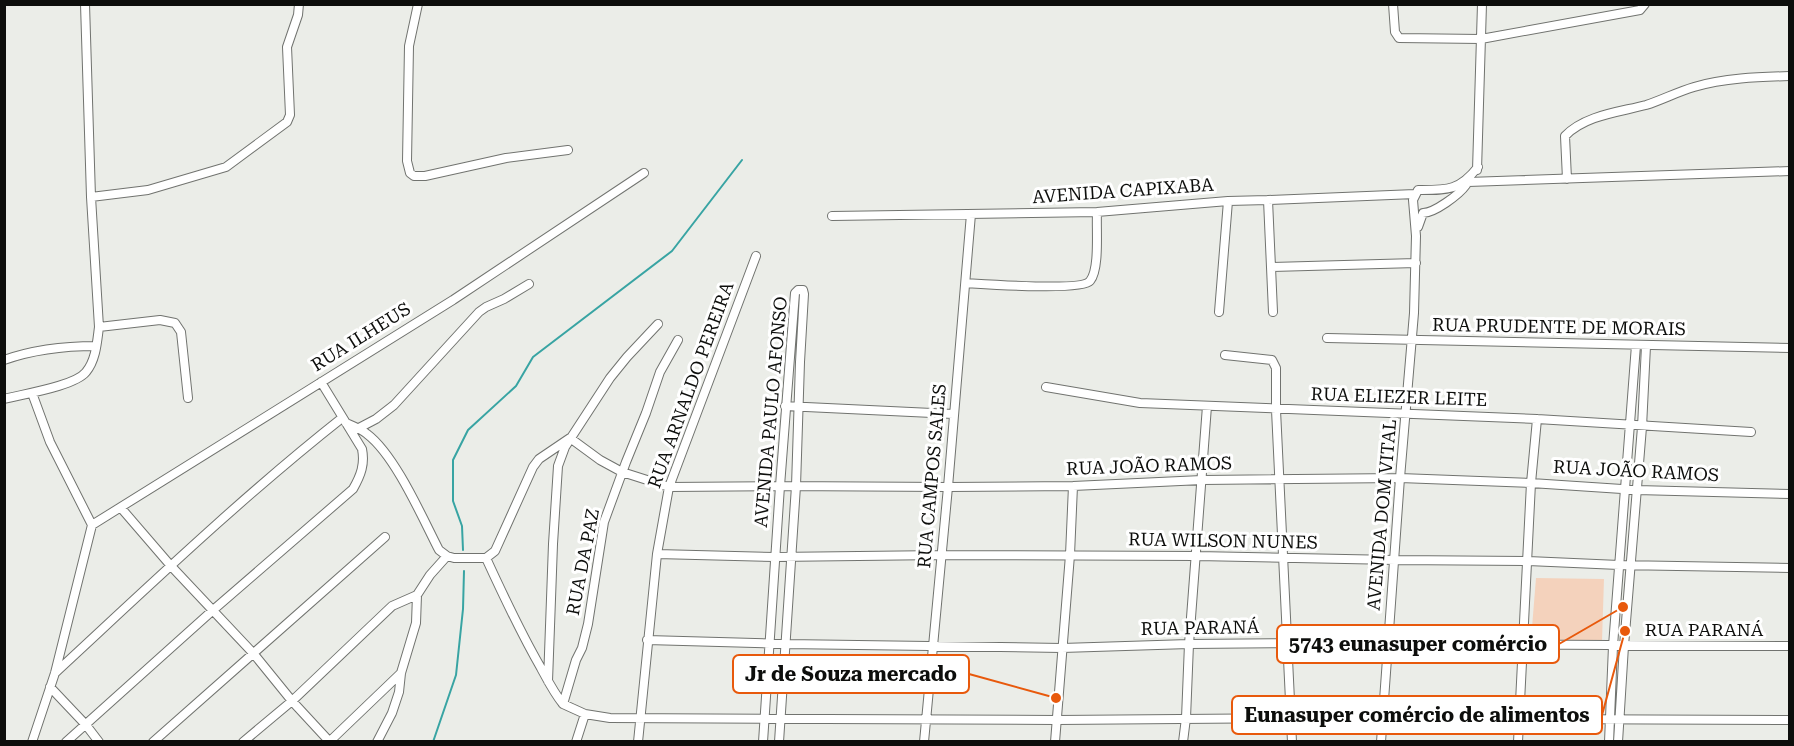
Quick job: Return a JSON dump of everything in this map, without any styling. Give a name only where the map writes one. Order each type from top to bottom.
[{"type":"street","points":[[4,399],[73,381],[84,375],[90,366],[96,346],[99,327],[91,197],[85,4]]},
{"type":"street","points":[[91,197],[147,190],[226,167],[287,122],[290,115],[287,47],[298,15],[299,4]]},
{"type":"street","points":[[418,4],[409,46],[407,161],[410,173],[414,176],[426,176],[506,159],[568,150]]},
{"type":"street","points":[[1393,4],[1395,32],[1399,38],[1404,39],[1481,39],[1640,10],[1645,4]]},
{"type":"street","points":[[1416,237],[1423,213],[1429,213],[1454,199],[1476,174],[1479,167],[1482,4]]},
{"type":"street","points":[[1567,179],[1565,136],[1573,129],[1595,118],[1647,105],[1693,87],[1720,82],[1790,76]]},
{"type":"street","name":"AVENIDA CAPIXABA","points":[[832,216],[1097,212],[1228,201],[1419,192],[1459,186],[1479,167]]},
{"type":"street","points":[[1468,182],[1790,171]]},
{"type":"street","name":"RUA ILHEUS","points":[[92,525],[453,300],[644,173]]},
{"type":"street","name":"AVENIDA DOM VITAL","points":[[1381,741],[1412,340],[1416,263],[1413,200],[1419,192]]},
{"type":"street","points":[[1268,200],[1274,312]]},
{"type":"street","points":[[1219,312],[1228,201]]},
{"type":"street","points":[[966,283],[1017,286],[1087,284],[1092,279],[1096,268],[1097,212]]},
{"type":"street","name":"RUA CAMPOS SALES","points":[[924,741],[971,214]]},
{"type":"street","name":"RUA ARNALDO PEREIRA","points":[[638,741],[657,554],[669,488],[756,256]]},
{"type":"street","points":[[1272,267],[1416,263]]},
{"type":"street","points":[[357,429],[394,405],[479,312],[529,284]]},
{"type":"street","name":"AVENIDA PAULO AFONSO","points":[[764,741],[795,292],[803,290],[796,486],[779,741]]},
{"type":"street","points":[[99,327],[160,320],[175,323],[181,332],[188,398]]},
{"type":"street","points":[[548,681],[552,544],[558,466],[562,452],[610,378],[658,324]]},
{"type":"street","name":"RUA PRUDENTE DE MORAIS","points":[[1327,338],[1790,348]]},
{"type":"street","name":"RUA DA PAZ","points":[[563,704],[588,624],[604,522],[660,372],[678,340]]},
{"type":"street","points":[[1609,741],[1613,646],[1636,345]]},
{"type":"street","points":[[4,360],[24,352],[67,346],[96,346]]},
{"type":"street","points":[[1618,741],[1646,346]]},
{"type":"street","points":[[1225,355],[1272,360],[1276,368],[1279,480],[1292,741]]},
{"type":"street","points":[[66,741],[353,489],[361,476],[364,460],[362,449],[321,382]]},
{"type":"street","name":"RUA ELIEZER LEITE","points":[[1046,387],[1140,403],[1537,419],[1751,432]]},
{"type":"street","points":[[32,393],[50,442],[92,525],[55,673],[32,741]]},
{"type":"street","points":[[786,406],[953,414]]},
{"type":"street","points":[[1183,741],[1207,406]]},
{"type":"street","points":[[1518,741],[1531,483],[1537,419]]},
{"type":"street","points":[[344,420],[367,434],[382,448],[405,485],[439,550],[454,558],[486,558],[495,551],[533,467],[539,459],[570,438]]},
{"type":"street","points":[[55,673],[312,441],[344,420]]},
{"type":"street","name":"RUA JOÃO RAMOS","points":[[570,438],[600,460],[622,472],[669,488],[1073,486],[1202,480],[1400,478],[1637,490],[1790,494]]},
{"type":"street","points":[[1055,741],[1070,555],[1073,486]]},
{"type":"street","points":[[121,508],[171,566],[253,653],[292,701],[329,741],[401,674]]},
{"type":"street","points":[[153,741],[385,537]]},
{"type":"street","name":"RUA WILSON NUNES","points":[[657,554],[775,558],[942,555],[1197,556],[1790,568]]},
{"type":"street","points":[[377,741],[392,713],[399,692],[401,674],[416,623],[417,595],[430,575],[447,556]]},
{"type":"street","points":[[486,558],[513,618],[552,690],[563,704],[585,714],[610,718],[1790,720]]},
{"type":"street","points":[[243,741],[292,701],[392,606],[417,595]]},
{"type":"street","name":"RUA PARANÁ","points":[[647,639],[786,644],[1062,648],[1287,643],[1790,646]]},
{"type":"street","points":[[50,687],[99,741]]},
{"type":"street","points":[[576,741],[585,714]]},
{"type":"shaded area","points":[[1536,578],[1604,579],[1602,641],[1531,640]]},
{"type":"waterway","points":[[463,550],[462,526],[453,501],[453,460],[468,430],[516,386],[533,357],[672,251],[742,160]]},
{"type":"waterway","points":[[433,742],[456,675],[463,609],[464,571]]},
{"type":"place","name":"5743 eunasuper comércio","points":[[1623,607]]},
{"type":"place","name":"Eunasuper comércio de alimentos","points":[[1625,631]]},
{"type":"place","name":"Jr de Souza mercado","points":[[1056,698]]}]
